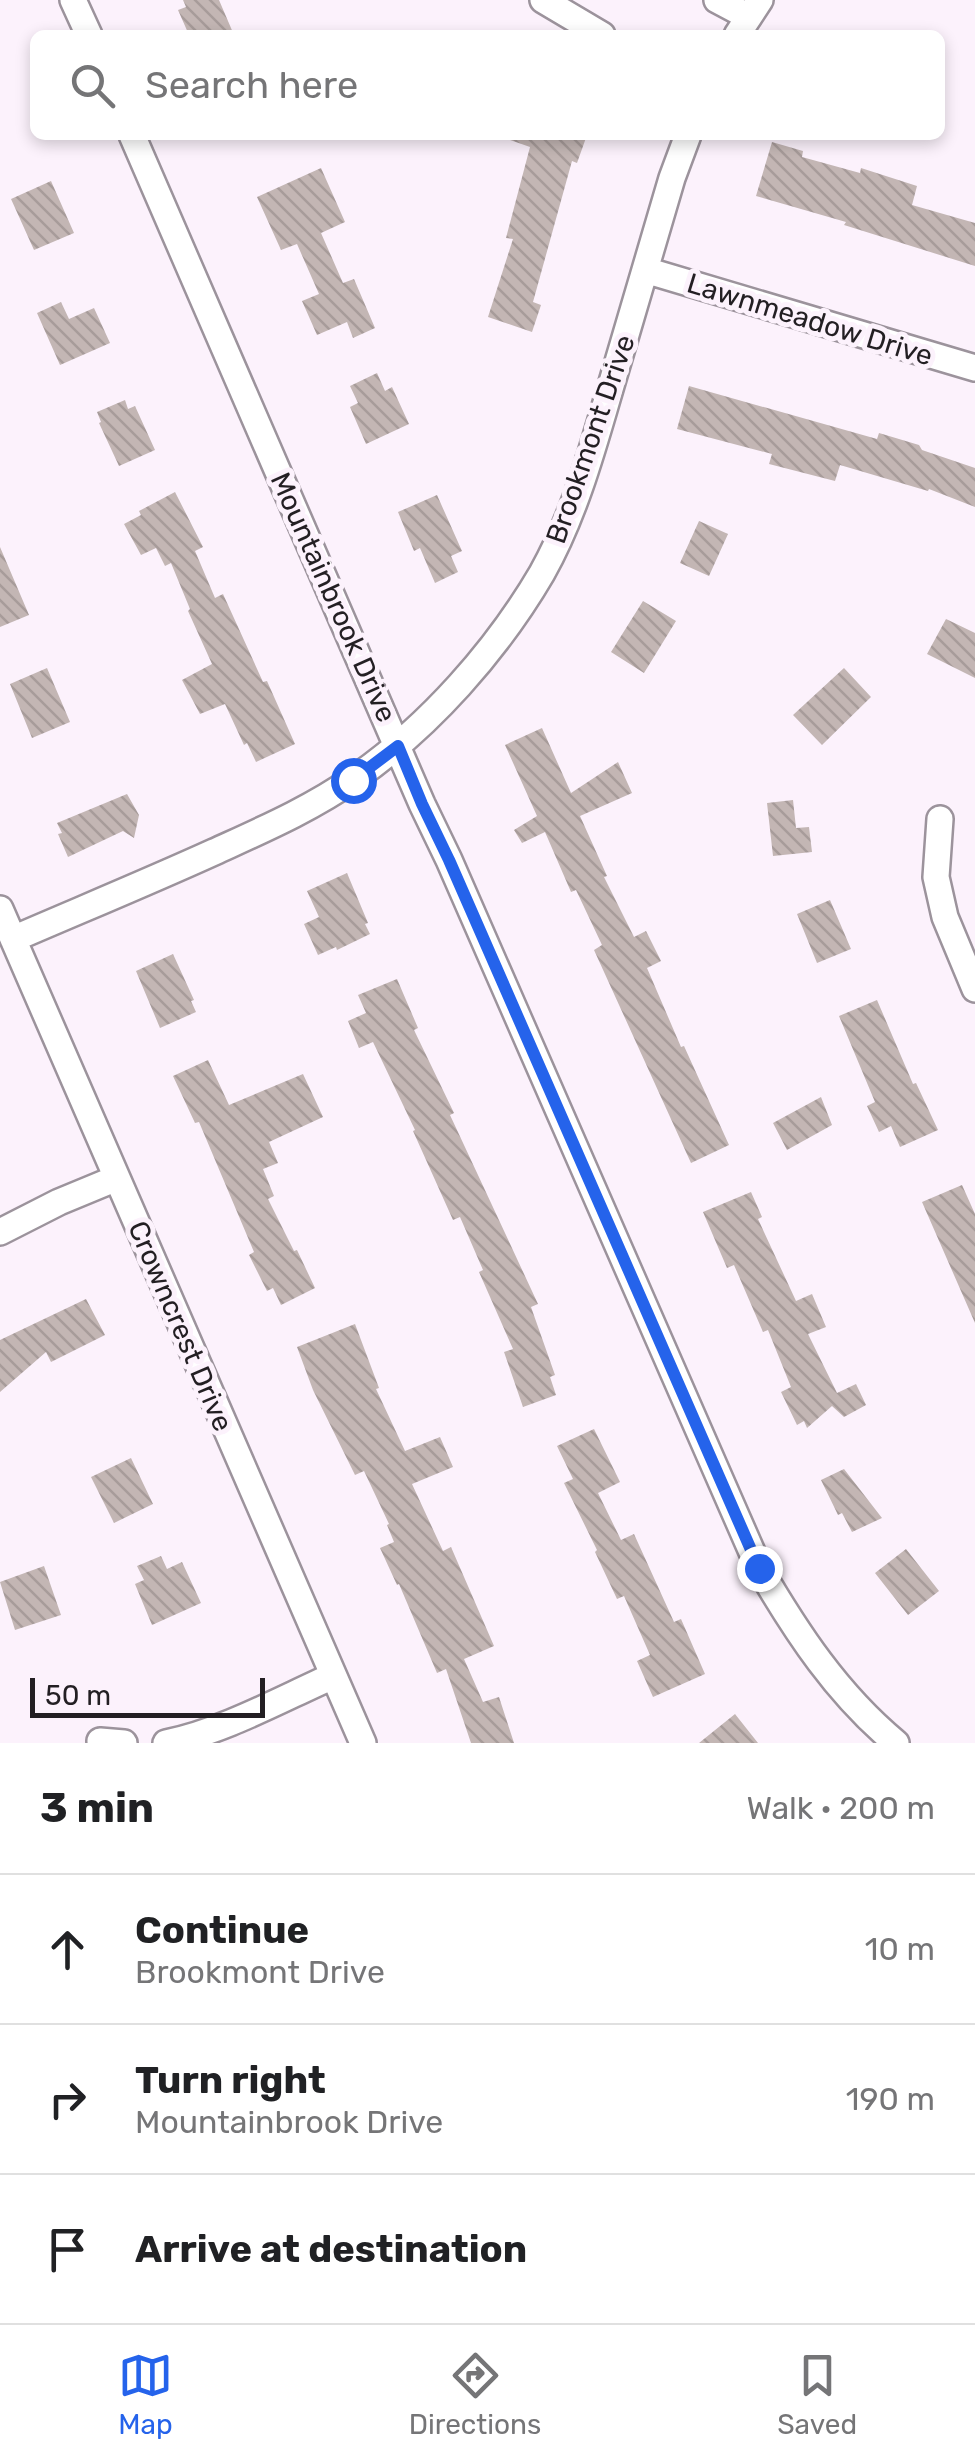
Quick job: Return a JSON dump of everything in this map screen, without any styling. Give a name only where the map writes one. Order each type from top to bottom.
[{"type":"street","points":[[73,0],[86,30]]},
{"type":"street","points":[[543,0],[594,30]]},
{"type":"street","points":[[717,0],[749,18]]},
{"type":"street","name":"Mountainbrook Drive","points":[[134,140],[759,1568],[825,1672],[896,1743]]},
{"type":"street","name":"Brookmont Drive","points":[[13,939],[290,818],[353,780],[398,746],[498,639],[544,570],[589,460],[686,140]]},
{"type":"street","name":"Lawnmeadow Drive","points":[[646,270],[975,368]]},
{"type":"street","points":[[940,819],[936,877],[945,917],[975,989]]},
{"type":"street","name":"Crowncrest Drive","points":[[0,909],[363,1743]]},
{"type":"street","points":[[0,1232],[117,1178]]},
{"type":"street","points":[[166,1743],[238,1719],[333,1676]]},
{"type":"building","points":[[183,0],[219,0],[232,30],[187,30],[178,10],[186,7]]},
{"type":"building","points":[[510,140],[585,140],[577,163],[572,161],[533,302],[541,305],[532,332],[488,317],[513,239],[506,238],[530,147]]},
{"type":"building","points":[[772,142],[803,151],[802,157],[860,173],[861,168],[917,186],[912,205],[975,223],[975,266],[756,196]]},
{"type":"building","points":[[321,168],[345,222],[321,233],[343,283],[354,279],[375,328],[353,338],[347,322],[317,335],[302,301],[319,294],[297,244],[281,250],[257,197]]},
{"type":"building","points":[[51,181],[74,233],[34,250],[11,199]]},
{"type":"building","points":[[61,302],[69,319],[94,308],[110,343],[60,365],[37,313]]},
{"type":"building","points":[[377,373],[385,391],[392,387],[409,424],[366,444],[350,407],[358,403],[350,386]]},
{"type":"building","points":[[689,386],[877,439],[879,433],[975,468],[975,507],[929,489],[840,465],[835,481],[769,464],[772,454],[677,429]]},
{"type":"building","points":[[125,400],[128,409],[135,406],[155,450],[119,466],[97,412]]},
{"type":"building","points":[[175,492],[203,547],[195,551],[215,598],[223,594],[295,744],[256,762],[225,704],[200,714],[182,680],[212,664],[190,609],[171,563],[165,566],[156,548],[141,555],[124,524],[141,515],[139,511]]},
{"type":"building","points":[[437,495],[462,551],[451,556],[458,572],[435,583],[420,548],[414,551],[398,512]]},
{"type":"building","points":[[699,521],[728,534],[709,576],[680,563]]},
{"type":"building","points":[[0,547],[29,615],[0,627]]},
{"type":"building","points":[[643,601],[676,621],[644,673],[611,652]]},
{"type":"building","points":[[946,619],[975,633],[975,678],[927,654]]},
{"type":"building","points":[[47,668],[70,722],[32,738],[10,684]]},
{"type":"building","points":[[844,668],[871,697],[822,745],[793,715]]},
{"type":"building","points":[[542,728],[571,793],[618,762],[632,793],[580,816],[634,937],[646,931],[661,961],[647,968],[729,1145],[691,1163],[594,950],[602,945],[576,890],[571,892],[545,832],[522,843],[514,830],[537,816],[505,745]]},
{"type":"building","points":[[127,794],[139,815],[134,838],[123,831],[68,857],[57,823]]},
{"type":"building","points":[[793,800],[796,828],[809,827],[812,852],[773,856],[767,803]]},
{"type":"building","points":[[347,873],[370,934],[318,955],[304,924],[319,917],[307,891]]},
{"type":"building","points":[[830,900],[851,949],[817,963],[797,914]]},
{"type":"building","points":[[173,954],[196,1012],[160,1028],[136,971]]},
{"type":"building","points":[[397,979],[418,1028],[414,1030],[454,1113],[450,1115],[538,1304],[531,1307],[555,1375],[550,1377],[556,1395],[523,1407],[504,1352],[513,1349],[460,1217],[453,1220],[373,1042],[359,1048],[348,1021],[366,1013],[358,995]]},
{"type":"building","points":[[877,1000],[913,1084],[916,1083],[938,1130],[900,1147],[891,1126],[879,1132],[867,1106],[875,1102],[839,1016]]},
{"type":"building","points":[[208,1060],[229,1105],[303,1074],[323,1117],[269,1142],[278,1163],[263,1169],[274,1196],[268,1199],[315,1288],[281,1305],[273,1288],[267,1291],[249,1255],[254,1252],[199,1122],[195,1123],[173,1076]]},
{"type":"building","points":[[821,1097],[832,1125],[787,1150],[773,1123]]},
{"type":"building","points":[[962,1185],[975,1214],[975,1323],[922,1202]]},
{"type":"building","points":[[751,1192],[762,1217],[758,1219],[796,1301],[812,1294],[826,1327],[808,1334],[837,1393],[856,1384],[866,1405],[844,1417],[832,1406],[807,1428],[804,1421],[797,1425],[781,1392],[791,1387],[768,1330],[763,1332],[734,1265],[727,1268],[703,1212]]},
{"type":"building","points":[[86,1299],[105,1335],[51,1362],[46,1352],[0,1392],[0,1340]]},
{"type":"building","points":[[355,1324],[379,1388],[376,1389],[405,1451],[440,1437],[453,1467],[412,1484],[443,1551],[451,1547],[494,1646],[464,1659],[483,1702],[499,1697],[514,1743],[471,1743],[446,1669],[437,1673],[380,1548],[394,1542],[389,1524],[364,1471],[355,1475],[313,1390],[297,1347]]},
{"type":"building","points":[[594,1429],[620,1482],[598,1493],[621,1540],[634,1534],[674,1622],[681,1619],[705,1674],[653,1697],[637,1661],[650,1655],[624,1596],[617,1599],[564,1483],[573,1479],[557,1446]]},
{"type":"building","points":[[131,1458],[153,1504],[114,1523],[91,1477]]},
{"type":"building","points":[[844,1469],[882,1518],[852,1532],[842,1513],[838,1515],[821,1480]]},
{"type":"building","points":[[906,1549],[939,1591],[908,1615],[875,1573]]},
{"type":"building","points":[[161,1556],[167,1569],[182,1562],[201,1603],[152,1625],[135,1584],[144,1580],[137,1566]]},
{"type":"building","points":[[44,1566],[61,1615],[15,1630],[0,1582]]},
{"type":"building","points":[[735,1714],[758,1743],[699,1743]]},
{"type":"route","points":[[353,780],[398,746],[759,1568]]}]
